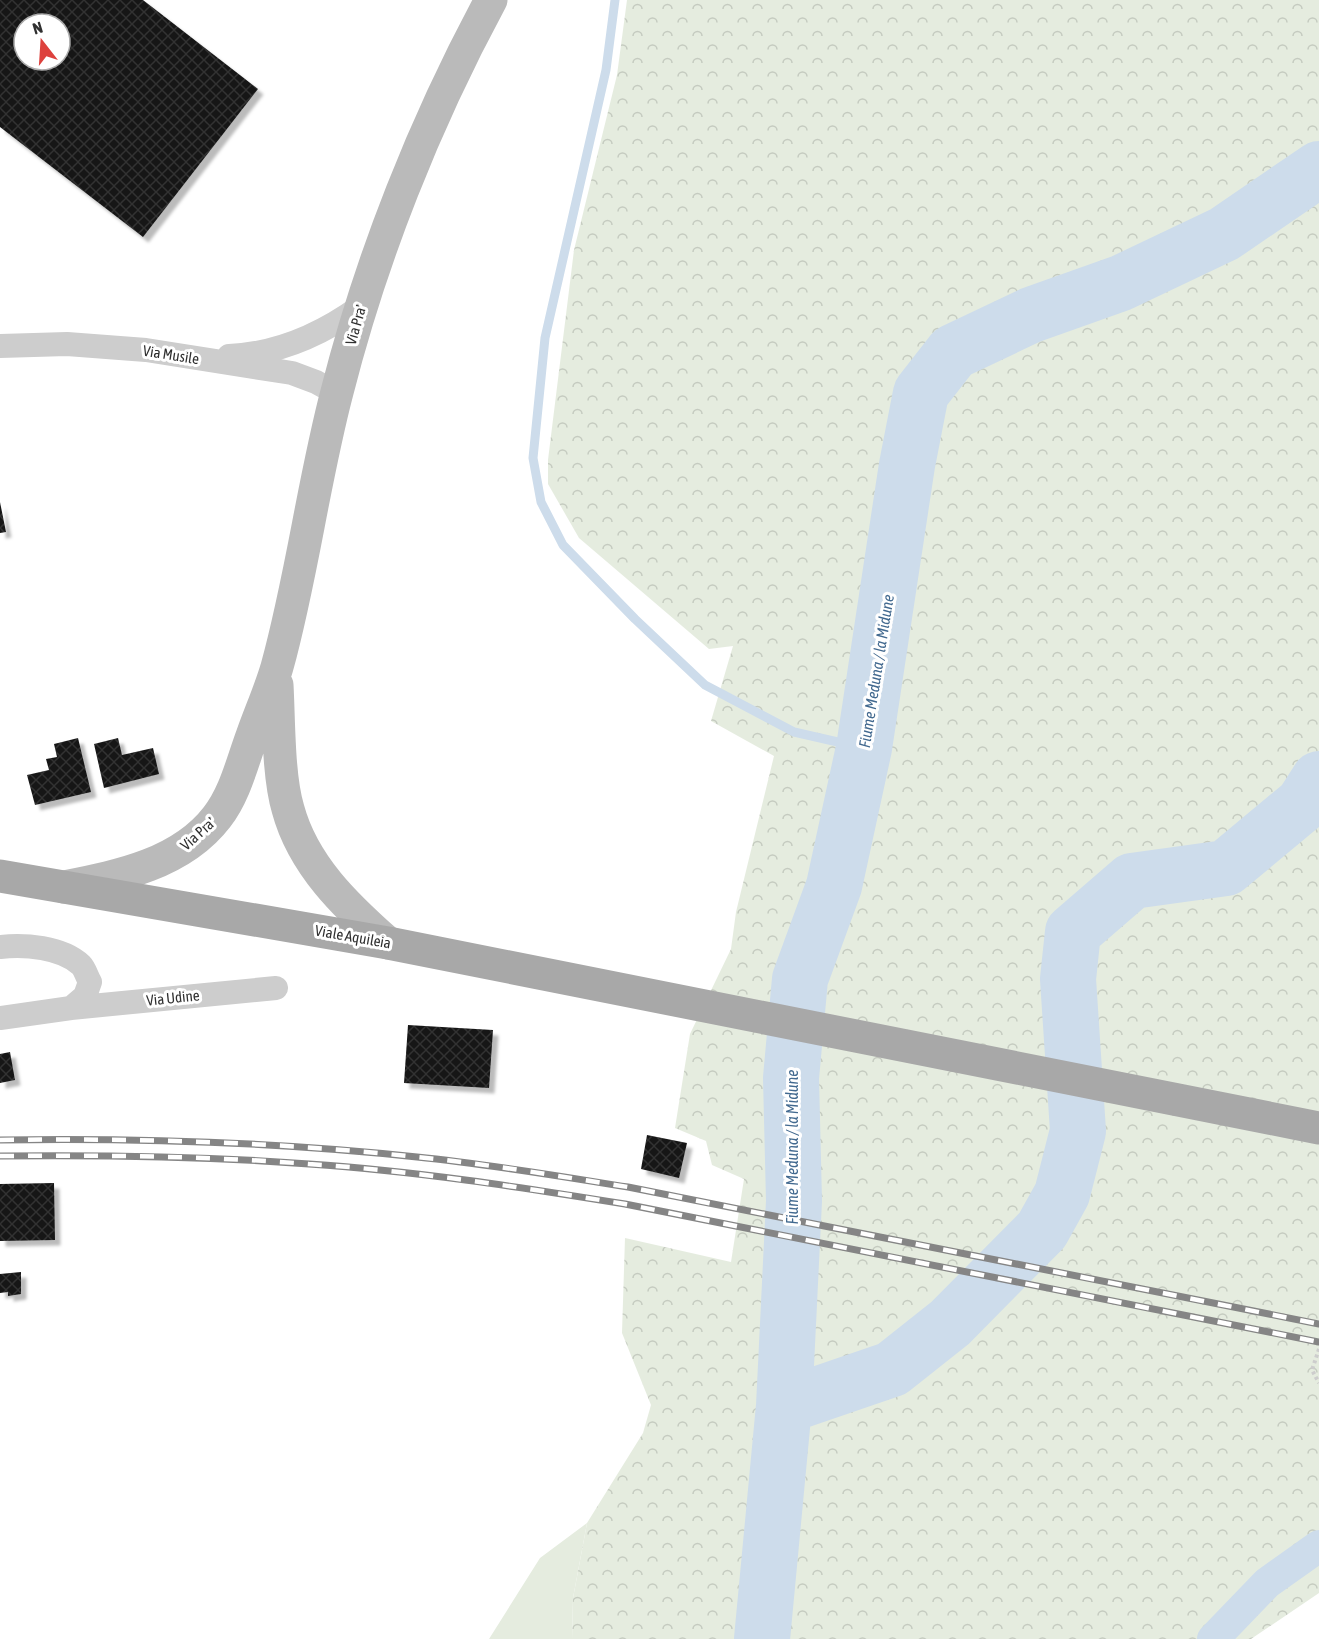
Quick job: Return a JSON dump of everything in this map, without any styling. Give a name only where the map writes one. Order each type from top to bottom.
[{"type":"main road","points":[[0,869],[60,888]]},
{"type":"main road","name":"Viale Aquileia","points":[[0,876],[388,943],[1319,1128]]},
{"type":"main road","points":[[0,883],[60,888]]},
{"type":"street","name":"Via Pra'","points":[[60,888],[113,878],[177,852],[218,817],[232,794],[277,668],[336,393],[361,306],[398,202],[468,43],[490,0]]},
{"type":"street","points":[[187,357],[244,355],[274,349],[315,336],[361,306]]},
{"type":"street","name":"Via Musile","points":[[0,346],[67,344],[146,350],[292,373],[336,393]]},
{"type":"street","name":"Via Pra'","points":[[277,668],[279,731],[287,807],[298,838],[315,867],[348,908],[388,943]]},
{"type":"street","points":[[0,947],[42,949],[61,954],[82,966],[90,982],[85,996],[70,1008]]},
{"type":"street","name":"Via Udine","points":[[0,1018],[70,1008],[276,988]]},
{"type":"path","points":[[1319,1349],[1312,1370],[1319,1383]]},
{"type":"green space","points":[[627,0],[1319,0],[1319,1593],[1251,1639],[572,1639],[573,1598],[587,1523],[643,1433],[651,1405],[622,1333],[625,1238],[731,1262],[744,1179],[712,1165],[706,1141],[675,1128],[690,1034],[731,949],[736,912],[774,756],[711,721],[733,646],[709,649],[579,538],[548,484],[548,460],[574,250],[617,75]]},
{"type":"green space","points":[[587,1523],[573,1598],[572,1639],[489,1639],[540,1558]]},
{"type":"building","points":[[0,0],[143,0],[258,89],[143,237],[0,127]]},
{"type":"building","points":[[0,502],[6,532],[0,533]]},
{"type":"building","points":[[78,738],[91,792],[35,805],[27,775],[49,770],[46,759],[57,757],[54,744]]},
{"type":"building","points":[[118,738],[122,755],[153,748],[159,774],[104,788],[94,744]]},
{"type":"building","points":[[408,1025],[493,1030],[489,1088],[404,1083]]},
{"type":"building","points":[[10,1052],[15,1080],[0,1083],[0,1054]]},
{"type":"building","points":[[647,1135],[687,1143],[679,1178],[641,1169]]},
{"type":"building","points":[[54,1183],[55,1240],[0,1241],[0,1184]]},
{"type":"building","points":[[21,1272],[21,1294],[8,1296],[8,1292],[0,1293],[0,1274]]},
{"type":"waterway","points":[[615,0],[606,70],[545,338],[533,458],[541,502],[563,545],[635,619],[705,685],[794,732],[864,748]]},
{"type":"waterway","name":"Fiume Meduna / la Midune","points":[[762,1639],[784,1406],[794,1201],[791,1078],[800,979],[834,886],[864,748],[907,465],[921,393],[953,352],[1031,315],[1121,283],[1224,234],[1319,169]]},
{"type":"waterway","name":"Fiume Meduna / la Midune","points":[[784,1406],[892,1369],[950,1323],[1042,1230],[1062,1194],[1078,1131],[1068,979],[1073,932],[1132,881],[1226,868],[1303,804],[1319,779]]},
{"type":"waterway","points":[[1213,1639],[1267,1583],[1319,1546]]},
{"type":"railway","points":[[0,1140],[104,1140],[261,1145],[365,1152],[497,1167],[628,1187],[1319,1324]]},
{"type":"railway","points":[[0,1156],[154,1157],[270,1161],[428,1175],[507,1186],[625,1204],[1319,1342]]}]
